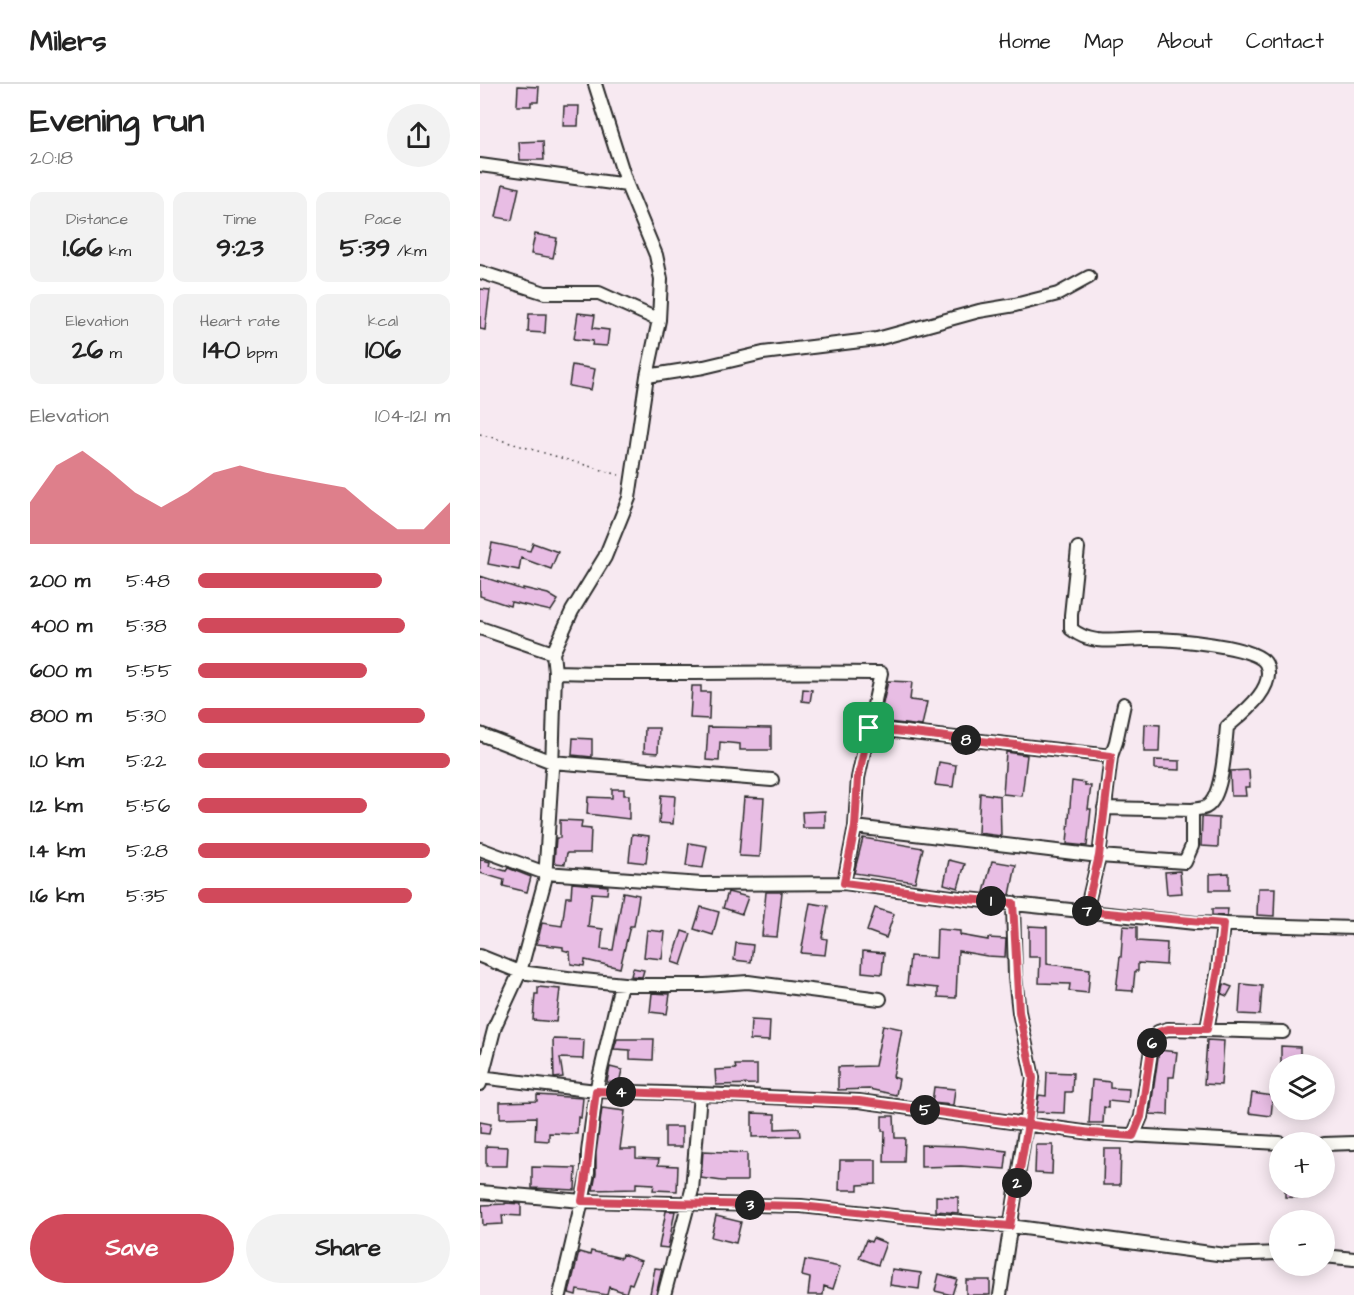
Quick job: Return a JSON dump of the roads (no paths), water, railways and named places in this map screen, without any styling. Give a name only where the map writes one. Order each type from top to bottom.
[{"type":"street","points":[[480,1084],[495,1026],[519,972],[545,873],[552,762],[555,672],[553,653],[572,611],[605,557],[629,498],[647,376],[659,320],[661,279],[656,255],[627,185],[595,84]]},
{"type":"street","points":[[480,165],[627,185]]},
{"type":"street","points":[[480,272],[545,293],[598,293],[659,320]]},
{"type":"street","points":[[647,376],[704,367],[763,353],[877,339],[979,311],[1058,294],[1089,276]]},
{"type":"street","points":[[1078,548],[1071,629],[1081,636],[1098,640],[1149,639],[1218,645],[1257,655],[1266,662],[1268,672],[1262,692],[1253,705],[1227,727],[1221,780],[1206,807],[1192,810],[1104,808]]},
{"type":"street","points":[[480,628],[553,653]]},
{"type":"street","points":[[555,672],[653,675],[784,671],[881,673],[858,778],[855,827],[844,883]]},
{"type":"street","points":[[1086,911],[1099,856],[1111,756],[1124,704]]},
{"type":"street","points":[[869,728],[1111,756]]},
{"type":"street","points":[[480,734],[552,762],[772,780]]},
{"type":"street","points":[[855,827],[1099,856],[1185,862],[1192,846],[1192,810]]},
{"type":"street","points":[[480,849],[545,873],[702,884],[844,883],[967,899],[1223,924],[1354,928]]},
{"type":"street","points":[[1000,1295],[1028,1124],[1033,1078],[1019,1012],[1013,903]]},
{"type":"street","points":[[1207,1029],[1218,970],[1223,924]]},
{"type":"street","points":[[480,956],[519,972],[621,984],[705,985],[747,982],[880,999]]},
{"type":"street","points":[[560,1295],[588,1173],[588,1152],[596,1091],[621,984]]},
{"type":"street","points":[[1133,1136],[1141,1117],[1152,1043],[1158,1032],[1168,1029],[1283,1032]]},
{"type":"street","points":[[480,1077],[596,1091],[859,1101],[1091,1133],[1269,1142]]},
{"type":"street","points":[[664,1295],[692,1190],[700,1094]]},
{"type":"street","points":[[1335,1144],[1354,1143]]},
{"type":"street","points":[[480,1192],[582,1201],[801,1206],[1010,1226],[1225,1255],[1269,1253]]},
{"type":"street","points":[[1335,1257],[1354,1259]]}]
